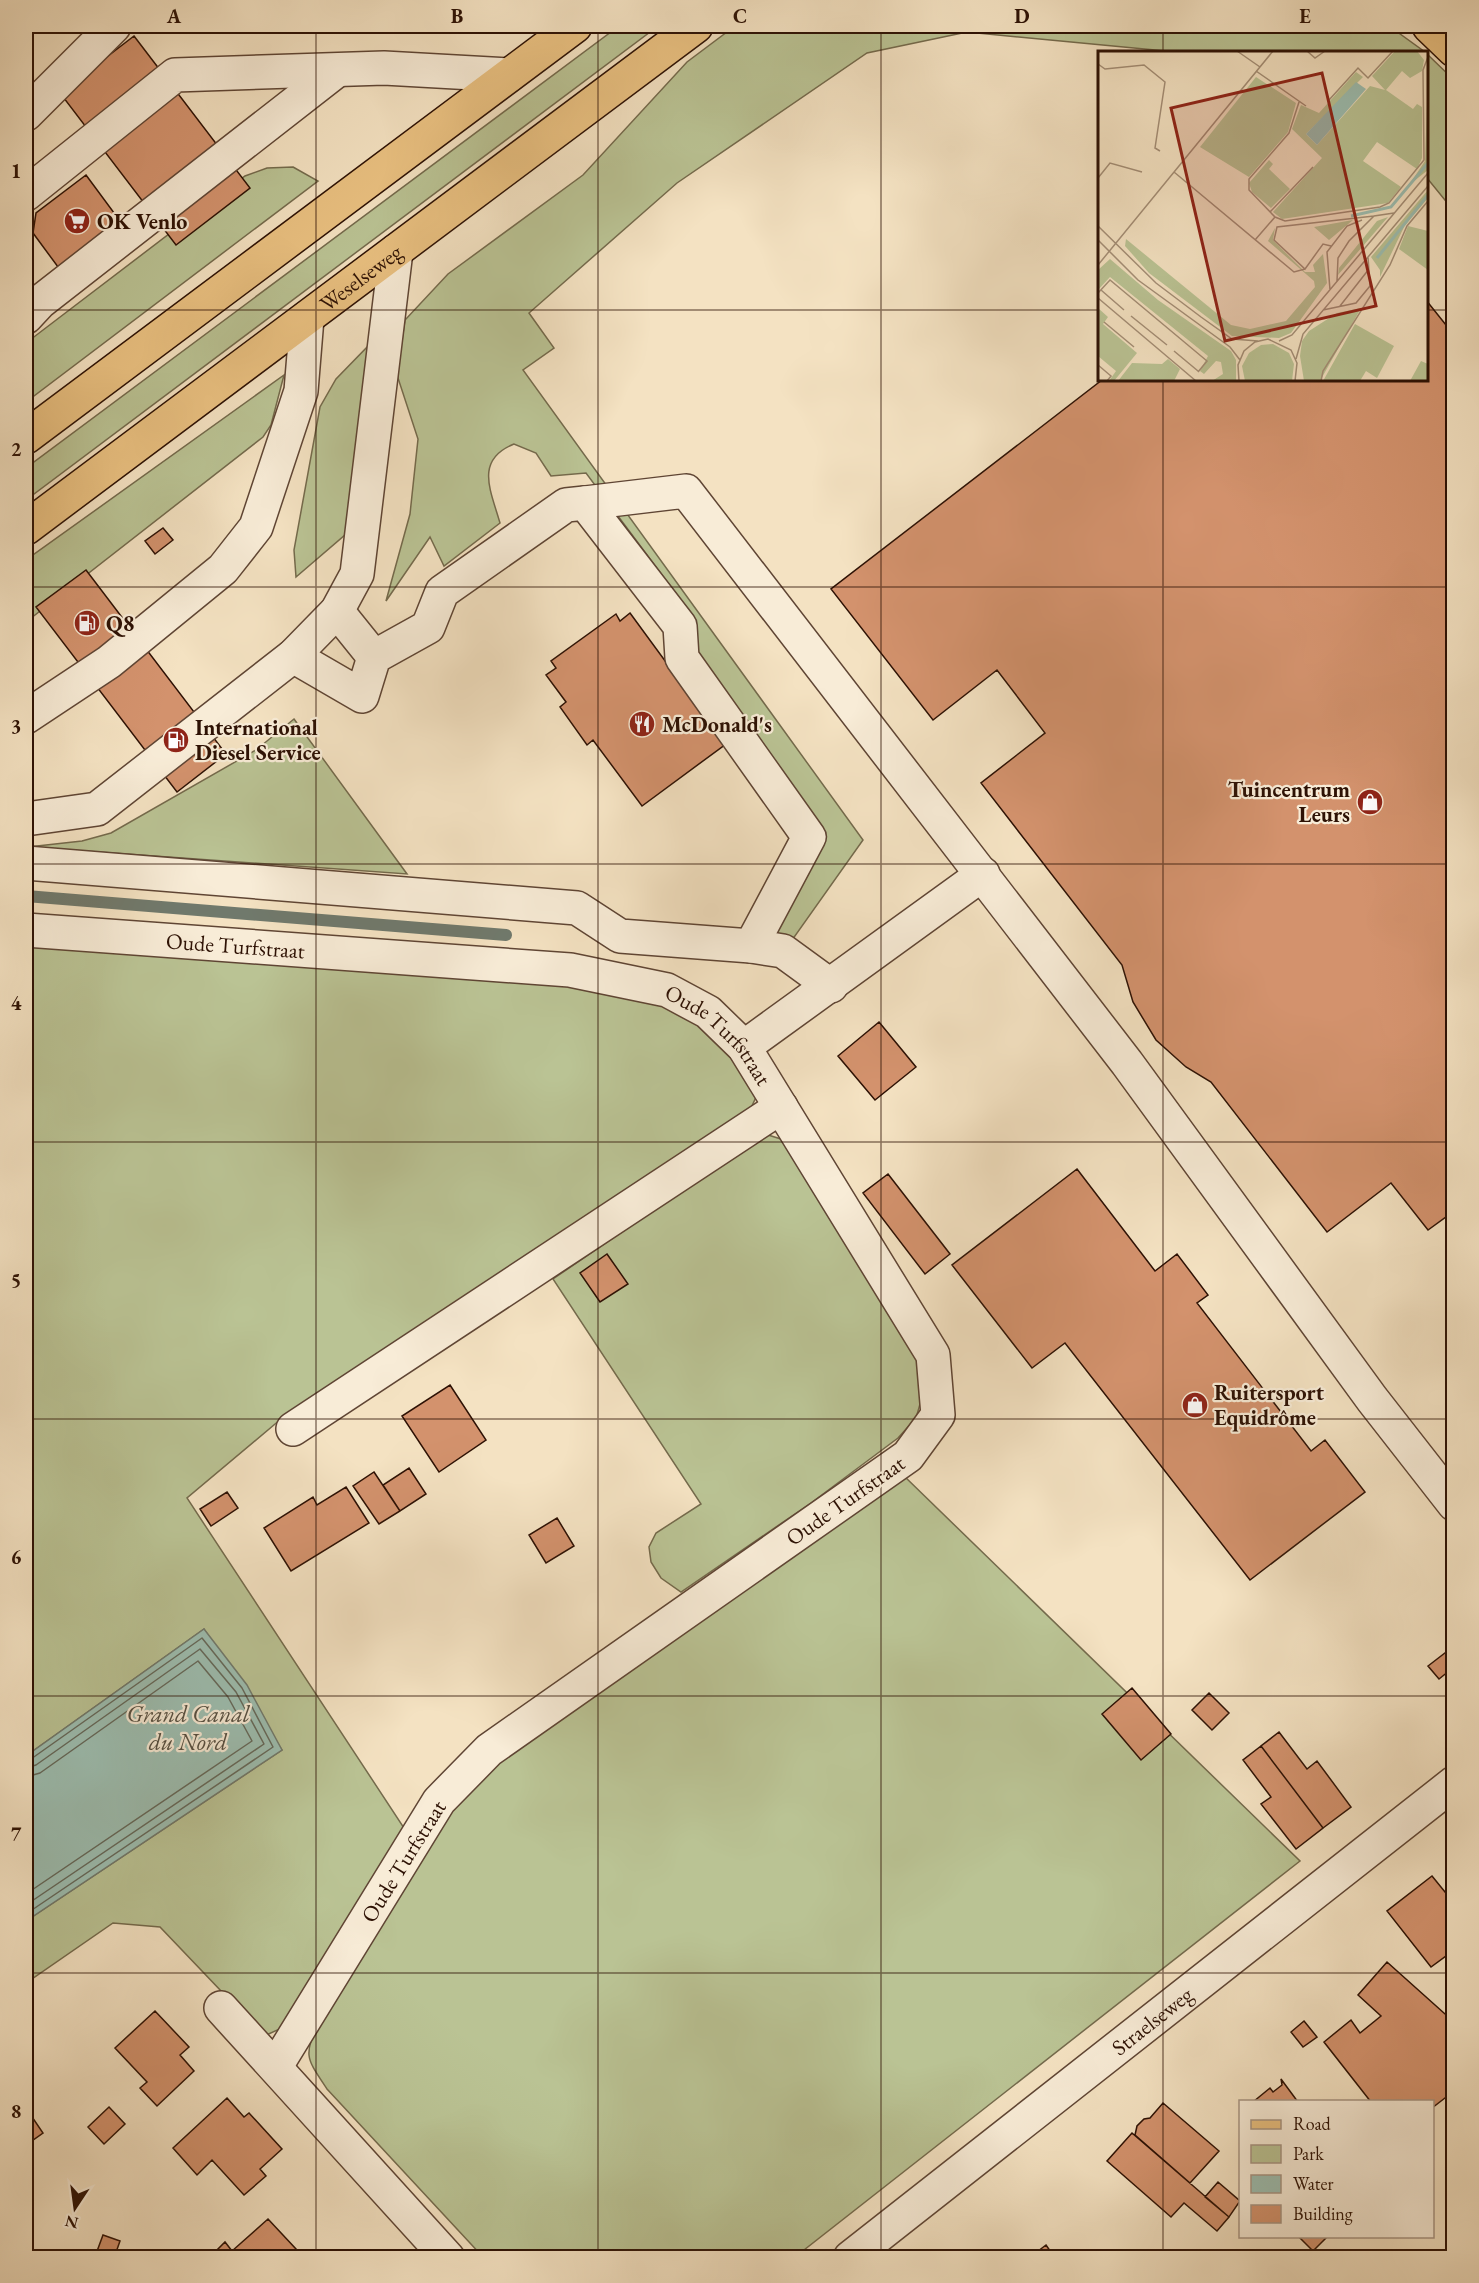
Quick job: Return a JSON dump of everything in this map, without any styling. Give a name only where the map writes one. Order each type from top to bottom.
[{"type":"main road","points":[[26,437],[575,26]]},
{"type":"main road","name":"Weselseweg","points":[[26,528],[696,26]]},
{"type":"main road","points":[[1429,26],[1454,50]]},
{"type":"street","points":[[26,114],[114,26]]},
{"type":"street","points":[[26,194],[176,75],[384,68],[509,75]]},
{"type":"street","points":[[26,317],[39,302],[336,71]]},
{"type":"street","points":[[26,819],[97,809],[293,656],[337,611],[357,574],[396,251]]},
{"type":"street","points":[[26,717],[109,662],[223,569],[256,527],[301,391],[307,318]]},
{"type":"street","points":[[293,656],[362,696],[374,657],[428,627],[442,592],[566,504],[686,491],[1127,1063],[1372,1399],[1454,1504]]},
{"type":"street","points":[[585,503],[680,626],[682,658],[809,837],[751,946]]},
{"type":"street","points":[[337,611],[374,657]]},
{"type":"street","points":[[26,863],[577,908],[620,936],[751,946],[783,951],[831,986]]},
{"type":"street","points":[[744,1047],[983,874]]},
{"type":"street","name":"Oude Turfstraat","points":[[26,930],[581,972],[667,990],[708,1012],[744,1047],[933,1356],[938,1415],[908,1456],[489,1750],[439,1800],[276,2066]]},
{"type":"street","points":[[293,1428],[781,1107]]},
{"type":"street","name":"Straelseweg","points":[[850,2258],[1454,1783]]},
{"type":"street","points":[[221,2008],[448,2258]]},
{"type":"green space","points":[[619,26],[658,26],[26,500],[26,468]]},
{"type":"green space","points":[[735,26],[1389,26],[1424,51],[1166,51],[967,32],[867,53],[677,183],[529,313],[554,348],[523,370],[863,840],[790,943],[770,939],[823,835],[683,641],[691,614],[586,473],[551,476],[536,453],[514,444],[502,451],[494,459],[489,478],[500,523],[444,566],[430,537],[386,601],[410,514],[418,439],[397,375],[405,320],[448,274],[583,175],[687,62]]},
{"type":"green space","points":[[1428,55],[1453,79],[1453,210],[1428,179]]},
{"type":"green space","points":[[293,167],[318,181],[26,402],[26,343],[245,176],[267,168]]},
{"type":"green space","points":[[373,341],[346,534],[296,577],[294,550],[320,407],[336,379]]},
{"type":"green space","points":[[284,375],[271,425],[263,437],[26,622],[26,560]]},
{"type":"green space","points":[[294,719],[407,874],[28,847],[82,841],[111,833],[256,750]]},
{"type":"green space","points":[[26,943],[588,986],[622,993],[673,1008],[704,1025],[729,1049],[757,1095],[750,1110],[281,1419],[187,1498],[404,1828],[282,2028],[264,2036],[160,1927],[113,1923],[26,1983],[26,1921],[282,1750],[204,1629],[26,1756]]},
{"type":"green space","points":[[765,1134],[784,1140],[910,1329],[925,1387],[916,1418],[898,1438],[811,1503],[681,1592],[661,1578],[651,1562],[649,1547],[656,1533],[701,1504],[553,1279]]},
{"type":"green space","points":[[903,1475],[1300,1861],[795,2257],[483,2257],[327,2089],[314,2070],[309,2056],[309,2049],[319,2020],[448,1808],[476,1777]]},
{"type":"water","name":"Grand Canal du Nord","points":[[204,1629],[247,1685],[282,1750],[26,1921],[26,1756]]},
{"type":"building","points":[[134,36],[250,188],[176,245],[60,93]]},
{"type":"building","points":[[86,175],[123,225],[61,271],[33,233],[36,213]]},
{"type":"building","points":[[1428,302],[1454,335],[1454,1211],[1428,1230],[1391,1183],[1327,1232],[1211,1082],[1186,1067],[1156,1040],[1133,1002],[1122,965],[981,783],[1045,733],[997,670],[933,720],[831,589],[1101,381],[1428,381]]},
{"type":"building","points":[[163,528],[173,540],[155,554],[145,541]]},
{"type":"building","points":[[86,570],[226,754],[177,792],[36,607]]},
{"type":"building","name":"McDonald's","points":[[630,613],[726,744],[642,806],[593,740],[587,745],[560,707],[566,702],[546,675],[556,668],[551,661],[616,614],[620,621]]},
{"type":"building","points":[[879,1022],[916,1067],[875,1100],[838,1056]]},
{"type":"building","points":[[1077,1169],[1155,1271],[1177,1254],[1208,1295],[1197,1303],[1311,1451],[1325,1440],[1365,1492],[1250,1580],[1065,1343],[1032,1368],[952,1265]]},
{"type":"building","points":[[888,1174],[950,1254],[925,1274],[863,1193]]},
{"type":"building","points":[[607,1254],[628,1284],[600,1302],[580,1273]]},
{"type":"building","points":[[450,1385],[486,1440],[439,1472],[402,1416]]},
{"type":"building","points":[[409,1468],[426,1494],[400,1511],[383,1485]]},
{"type":"building","points":[[374,1472],[400,1511],[379,1524],[353,1486]]},
{"type":"building","points":[[346,1487],[369,1523],[291,1571],[264,1528],[313,1497],[317,1505]]},
{"type":"building","points":[[227,1492],[238,1508],[211,1526],[200,1509]]},
{"type":"building","points":[[557,1518],[574,1546],[546,1563],[529,1535]]},
{"type":"building","points":[[1454,1646],[1454,1667],[1439,1679],[1428,1666]]},
{"type":"building","points":[[1132,1688],[1171,1734],[1141,1760],[1102,1714]]},
{"type":"building","points":[[1209,1693],[1229,1713],[1212,1730],[1192,1710]]},
{"type":"building","points":[[1279,1732],[1307,1769],[1317,1761],[1351,1807],[1323,1828],[1261,1746]]},
{"type":"building","points":[[1261,1746],[1323,1828],[1296,1849],[1261,1804],[1271,1797],[1243,1760]]},
{"type":"building","points":[[1432,1876],[1454,1903],[1454,1950],[1431,1967],[1387,1911]]},
{"type":"building","points":[[1387,1962],[1454,2022],[1454,2091],[1434,2106],[1434,2100],[1369,2100],[1324,2042],[1351,2020],[1360,2033],[1381,2016],[1358,1995]]},
{"type":"building","points":[[155,2011],[189,2047],[180,2055],[194,2071],[157,2106],[140,2088],[147,2082],[115,2048]]},
{"type":"building","points":[[1304,2021],[1317,2037],[1303,2047],[1291,2032]]},
{"type":"building","points":[[1281,2079],[1297,2100],[1255,2100],[1270,2088],[1273,2092],[1282,2085]]},
{"type":"building","points":[[227,2098],[244,2117],[249,2113],[282,2149],[260,2169],[266,2176],[244,2195],[212,2160],[197,2175],[173,2148]]},
{"type":"building","points":[[1163,2103],[1219,2151],[1190,2183],[1135,2135],[1137,2126],[1144,2119],[1150,2118]]},
{"type":"building","points":[[109,2107],[125,2124],[104,2144],[88,2127]]},
{"type":"building","points":[[26,2108],[43,2133],[26,2145]]},
{"type":"building","points":[[1132,2133],[1229,2217],[1217,2231],[1184,2203],[1171,2217],[1107,2161]]},
{"type":"building","points":[[1218,2182],[1239,2202],[1229,2217],[1205,2197]]},
{"type":"building","points":[[268,2219],[296,2249],[286,2258],[209,2258],[225,2242],[232,2251]]},
{"type":"building","points":[[103,2235],[120,2241],[114,2258],[96,2254]]},
{"type":"building","points":[[1300,2238],[1326,2238],[1313,2251]]},
{"type":"building","points":[[1046,2245],[1055,2258],[1029,2258]]},
{"type":"building","points":[[1234,2251],[1242,2258],[1229,2258]]},
{"type":"waterway","points":[[26,896],[506,935]]},
{"type":"place","name":"OK Venlo","points":[[77,221]]},
{"type":"place","name":"Q8","points":[[87,623]]},
{"type":"place","name":"McDonald's","points":[[642,724]]},
{"type":"place","name":"International Diesel Service","points":[[176,740]]},
{"type":"place","name":"Tuincentrum Leurs","points":[[1370,802]]},
{"type":"place","name":"Ruitersport Equidrôme","points":[[1195,1405]]}]
